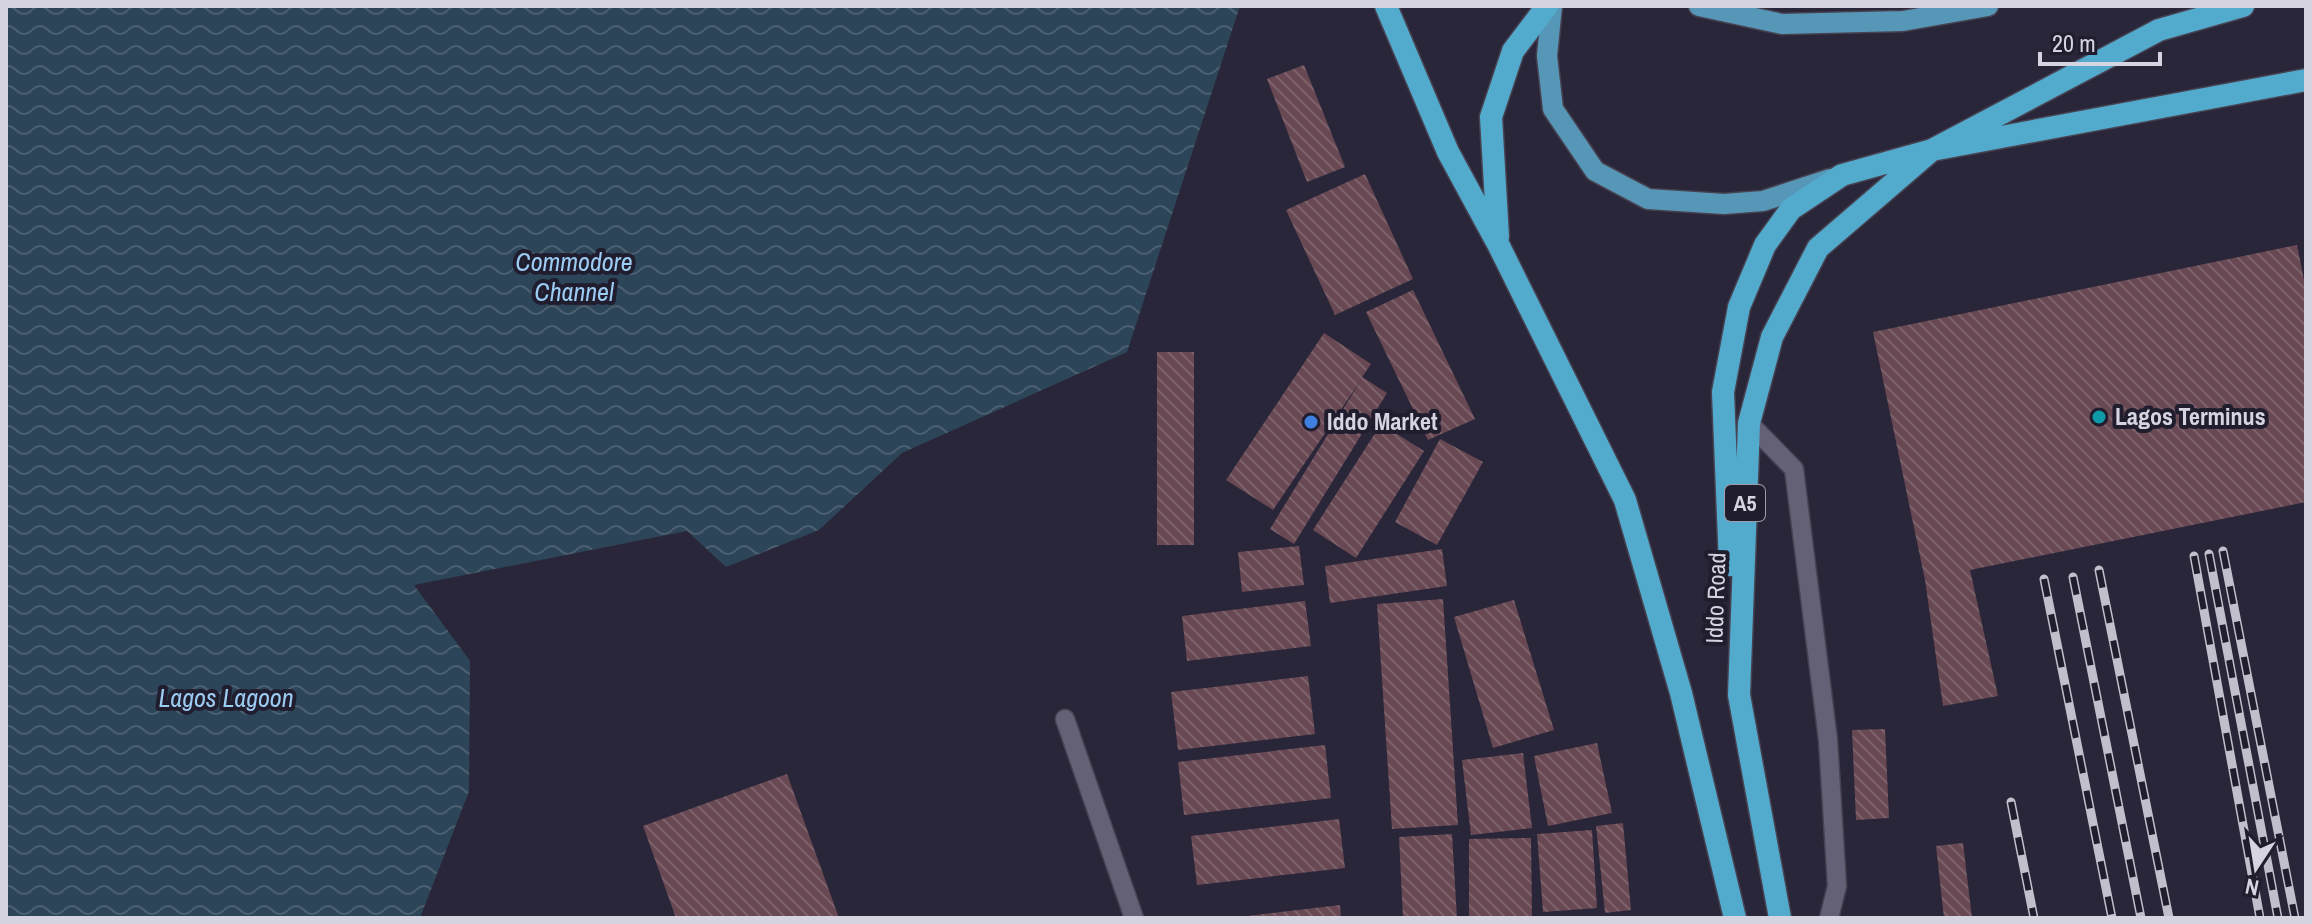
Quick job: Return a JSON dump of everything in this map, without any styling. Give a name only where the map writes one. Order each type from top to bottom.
[{"type":"highway","name":"Iddo Road","points":[[1386,6],[1448,152],[1499,246],[1625,500],[1681,693],[1735,918]]},
{"type":"highway","points":[[1499,246],[1491,117],[1513,51],[1549,6]]},
{"type":"highway","points":[[1932,150],[2159,30],[2243,6]]},
{"type":"highway","points":[[1739,695],[1726,501],[1723,392],[1739,307],[1765,245],[1791,209],[1842,175],[1932,150],[2306,80]]},
{"type":"highway","name":"Iddo Road","points":[[1780,918],[1739,695],[1749,423],[1772,337],[1818,248],[1932,150]]},
{"type":"main road","points":[[1549,6],[1547,56],[1553,109],[1595,171],[1648,199],[1724,204],[1763,201],[1842,175]]},
{"type":"main road","points":[[1699,6],[1782,24],[1903,21],[1988,6]]},
{"type":"lane","points":[[1749,423],[1794,469],[1828,740],[1837,886],[1829,918]]},
{"type":"lane","points":[[1065,719],[1134,918]]},
{"type":"water","points":[[6,6],[1240,6],[1127,352],[902,453],[819,530],[726,567],[687,531],[414,585],[470,661],[469,791],[420,918],[6,918]]},
{"type":"building","points":[[1304,65],[1345,167],[1307,182],[1267,79]]},
{"type":"building","points":[[1365,174],[1413,279],[1335,315],[1286,210]]},
{"type":"building","name":"Lagos Terminus","points":[[2297,245],[2306,290],[2306,502],[1970,570],[1998,696],[1943,706],[1925,580],[1873,332]]},
{"type":"building","points":[[1413,290],[1475,419],[1428,440],[1366,312]]},
{"type":"building","points":[[1324,333],[1371,364],[1362,377],[1387,393],[1294,544],[1270,529],[1361,380],[1273,510],[1226,480]]},
{"type":"building","points":[[1157,352],[1194,352],[1194,545],[1157,545]]},
{"type":"building","points":[[1381,424],[1424,451],[1356,558],[1313,530]]},
{"type":"building","points":[[1440,439],[1483,462],[1437,545],[1395,522]]},
{"type":"building","points":[[1299,546],[1304,585],[1242,592],[1238,552]]},
{"type":"building","points":[[1442,549],[1447,586],[1330,603],[1325,566]]},
{"type":"building","points":[[1443,599],[1458,825],[1392,829],[1377,604]]},
{"type":"building","points":[[1514,600],[1554,730],[1493,748],[1454,617]]},
{"type":"building","points":[[1305,601],[1311,646],[1187,661],[1182,616]]},
{"type":"building","points":[[1308,676],[1315,734],[1178,750],[1171,692]]},
{"type":"building","points":[[1885,729],[1889,818],[1856,820],[1852,730]]},
{"type":"building","points":[[1597,743],[1612,813],[1548,826],[1534,756]]},
{"type":"building","points":[[1325,745],[1331,798],[1184,815],[1178,762]]},
{"type":"building","points":[[1523,753],[1532,828],[1471,835],[1462,760]]},
{"type":"building","points":[[787,774],[839,918],[676,918],[643,826]]},
{"type":"building","points":[[1339,819],[1345,868],[1197,885],[1191,836]]},
{"type":"building","points":[[1623,823],[1631,910],[1605,913],[1596,826]]},
{"type":"building","points":[[1592,830],[1597,908],[1543,912],[1537,834]]},
{"type":"building","points":[[1452,834],[1457,918],[1403,918],[1399,837]]},
{"type":"building","points":[[1531,838],[1532,918],[1469,918],[1469,839]]},
{"type":"building","points":[[1963,843],[1972,918],[1944,918],[1936,846]]},
{"type":"building","points":[[1340,905],[1341,918],[1247,918],[1247,916]]},
{"type":"railway","points":[[2223,551],[2295,918]]},
{"type":"railway","points":[[2209,554],[2278,918]]},
{"type":"railway","points":[[2194,556],[2260,918]]},
{"type":"railway","points":[[2099,570],[2169,918]]},
{"type":"railway","points":[[2073,577],[2141,918]]},
{"type":"railway","points":[[2044,579],[2112,918]]},
{"type":"railway","points":[[2011,802],[2034,918]]},
{"type":"place","name":"Lagos Terminus","points":[[2099,417]]},
{"type":"place","name":"Iddo Market","points":[[1311,422]]},
{"type":"water label","name":"Commodore Channel","points":[[574,277]]},
{"type":"water label","name":"Lagos Lagoon","points":[[226,698]]}]
